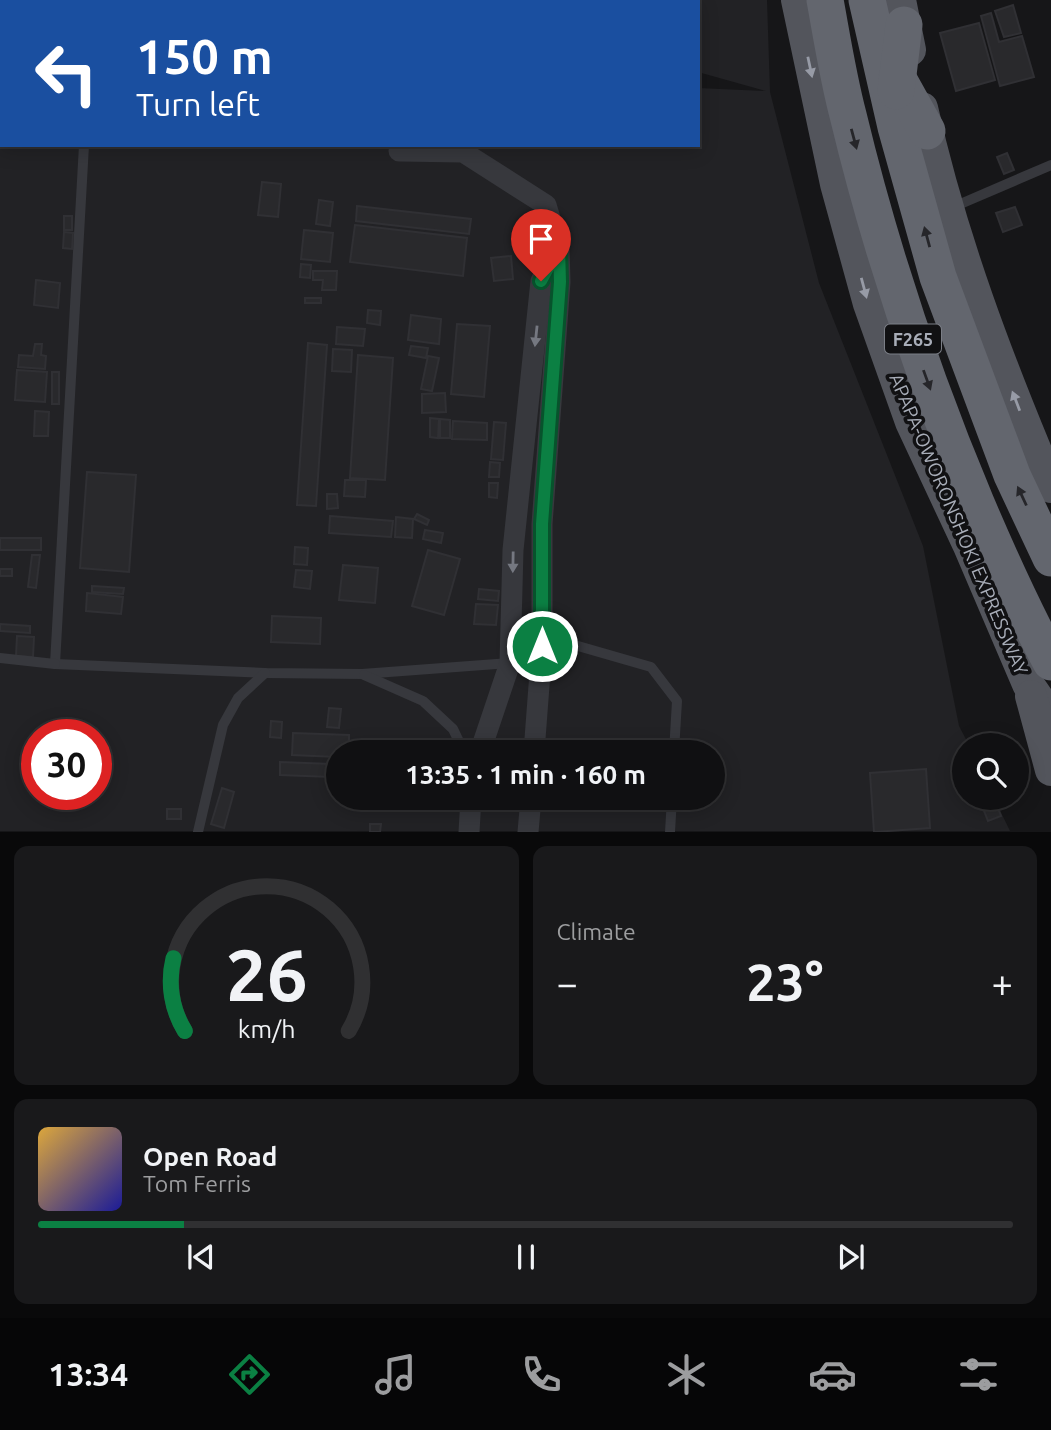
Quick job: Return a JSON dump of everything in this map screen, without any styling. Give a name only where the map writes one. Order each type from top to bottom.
[{"type":"highway","name":"APAPA-OWORONSHOKI EXPRESSWAY","points":[[825,0],[847,113],[904,313],[945,429],[979,540],[1039,673]]},
{"type":"highway","points":[[885,11],[897,75],[912,129]]},
{"type":"highway","name":"F265","points":[[885,11],[912,129],[938,277],[1013,475],[1051,558]]},
{"type":"highway","points":[[979,540],[988,577],[1017,626]]},
{"type":"main road","name":"APAPA-OWORONSHOKI EXPRESSWAY","points":[[797,0],[836,184],[869,304],[911,422],[979,540]]},
{"type":"main road","points":[[912,129],[948,209],[967,272],[1018,409],[1051,487]]},
{"type":"main road","name":"APAPA-OWORONSHOKI EXPRESSWAY","points":[[1039,673],[1051,717]]},
{"type":"main road","points":[[1039,673],[1051,770]]},
{"type":"street","points":[[399,151],[463,152],[546,205],[559,248],[560,282],[542,524],[542,646],[535,740]]},
{"type":"street","points":[[484,740],[510,663],[513,550],[541,281],[559,248]]},
{"type":"street","points":[[469,831],[470,810]]},
{"type":"street","points":[[528,831],[530,810]]},
{"type":"lane","points":[[55,663],[84,147]]},
{"type":"lane","points":[[948,209],[1051,165]]},
{"type":"lane","points":[[542,646],[578,646],[651,667],[677,701],[675,740]]},
{"type":"lane","points":[[0,658],[265,673],[362,674],[510,663]]},
{"type":"lane","points":[[198,831],[223,725],[238,698],[265,673]]},
{"type":"lane","points":[[362,674],[423,701],[453,729],[458,740]]},
{"type":"lane","points":[[670,831],[671,810]]},
{"type":"shaded area","points":[[700,0],[767,0],[770,92],[819,283],[923,546],[959,726],[963,733],[952,733],[952,810],[1000,810],[1010,831],[0,831],[0,147],[700,147],[700,88],[766,91],[700,73]]},
{"type":"building","points":[[1013,5],[1021,33],[1004,37],[995,11]]},
{"type":"building","points":[[991,13],[999,42],[1022,36],[1034,77],[1000,86],[981,16]]},
{"type":"building","points":[[979,23],[995,80],[956,91],[940,33]]},
{"type":"building","points":[[1007,153],[1014,170],[1004,174],[997,157]]},
{"type":"building","points":[[262,182],[281,184],[278,217],[258,215]]},
{"type":"building","points":[[319,200],[333,202],[330,226],[316,224]]},
{"type":"building","points":[[357,206],[471,219],[469,234],[356,221]]},
{"type":"building","points":[[1015,207],[1022,225],[1003,232],[996,213]]},
{"type":"building","points":[[64,216],[72,216],[72,230],[64,230]]},
{"type":"building","points":[[355,225],[467,238],[463,276],[350,262]]},
{"type":"building","points":[[304,230],[333,233],[330,262],[301,259]]},
{"type":"building","points":[[64,232],[73,233],[72,249],[63,248]]},
{"type":"building","points":[[511,256],[513,279],[494,281],[491,258]]},
{"type":"building","points":[[301,264],[311,265],[310,278],[300,277]]},
{"type":"building","points":[[313,271],[337,271],[336,290],[322,290],[323,280],[313,280]]},
{"type":"building","points":[[36,280],[60,283],[58,308],[34,305]]},
{"type":"building","points":[[305,298],[321,298],[321,303],[305,303]]},
{"type":"building","points":[[368,310],[381,311],[380,325],[367,323]]},
{"type":"building","points":[[411,315],[441,319],[439,344],[408,340]]},
{"type":"building","points":[[457,324],[490,326],[484,397],[451,394]]},
{"type":"building","points":[[337,327],[365,329],[363,346],[336,344]]},
{"type":"building","points":[[308,343],[327,345],[316,506],[297,505]]},
{"type":"building","points":[[35,344],[42,344],[41,355],[46,356],[45,369],[18,367],[19,355],[33,356]]},
{"type":"building","points":[[411,346],[428,348],[426,358],[409,355]]},
{"type":"building","points":[[333,349],[352,350],[351,372],[332,371]]},
{"type":"building","points":[[358,355],[393,358],[385,480],[350,478]]},
{"type":"building","points":[[428,356],[439,358],[432,391],[421,389]]},
{"type":"building","points":[[17,370],[47,372],[45,402],[15,400]]},
{"type":"building","points":[[52,372],[59,372],[59,404],[52,404]]},
{"type":"building","points":[[445,393],[446,412],[422,413],[422,394]]},
{"type":"building","points":[[35,411],[49,412],[48,436],[34,436]]},
{"type":"building","points":[[430,418],[439,419],[438,438],[430,437]]},
{"type":"building","points":[[440,419],[450,420],[450,438],[440,438]]},
{"type":"building","points":[[453,421],[487,423],[487,440],[452,439]]},
{"type":"building","points":[[494,422],[506,423],[503,460],[491,459]]},
{"type":"building","points":[[490,462],[500,463],[499,477],[489,477]]},
{"type":"building","points":[[87,472],[136,475],[129,572],[80,568]]},
{"type":"building","points":[[345,480],[366,480],[365,497],[344,496]]},
{"type":"building","points":[[489,483],[498,483],[497,498],[489,497]]},
{"type":"building","points":[[327,494],[337,494],[338,508],[327,509]]},
{"type":"building","points":[[417,514],[429,520],[427,525],[414,519]]},
{"type":"building","points":[[330,516],[393,521],[391,537],[329,533]]},
{"type":"building","points":[[396,517],[413,519],[412,538],[395,537]]},
{"type":"building","points":[[425,530],[443,533],[441,543],[423,539]]},
{"type":"building","points":[[0,538],[41,538],[41,550],[0,550]]},
{"type":"building","points":[[295,547],[308,548],[307,565],[294,564]]},
{"type":"building","points":[[428,550],[460,559],[444,615],[412,606]]},
{"type":"building","points":[[32,555],[40,555],[36,588],[28,587]]},
{"type":"building","points":[[343,565],[378,568],[375,603],[339,600]]},
{"type":"building","points":[[0,569],[12,569],[12,576],[0,576]]},
{"type":"building","points":[[296,570],[312,571],[310,589],[294,587]]},
{"type":"building","points":[[92,586],[124,588],[123,594],[92,592]]},
{"type":"building","points":[[479,589],[499,591],[498,601],[478,599]]},
{"type":"building","points":[[87,593],[123,597],[121,614],[86,611]]},
{"type":"building","points":[[476,604],[498,605],[496,625],[474,624]]},
{"type":"building","points":[[272,616],[321,618],[320,644],[271,642]]},
{"type":"building","points":[[0,624],[30,626],[30,633],[0,631]]},
{"type":"building","points":[[17,636],[34,637],[33,657],[16,656]]},
{"type":"building","points":[[329,708],[341,709],[339,728],[327,727]]},
{"type":"building","points":[[271,721],[282,722],[281,738],[270,737]]},
{"type":"building","points":[[293,733],[349,735],[349,740],[326,740],[326,756],[292,755]]},
{"type":"building","points":[[280,762],[326,764],[326,777],[280,775]]},
{"type":"building","points":[[926,769],[930,828],[874,832],[870,773]]},
{"type":"building","points":[[222,788],[234,792],[224,828],[211,824]]},
{"type":"building","points":[[167,809],[181,809],[181,819],[167,819]]},
{"type":"building","points":[[984,810],[999,810],[1001,816],[988,821]]},
{"type":"building","points":[[370,824],[381,824],[380,832],[370,832]]},
{"type":"route","points":[[541,281],[559,248],[560,282],[542,524],[542,646]]}]
